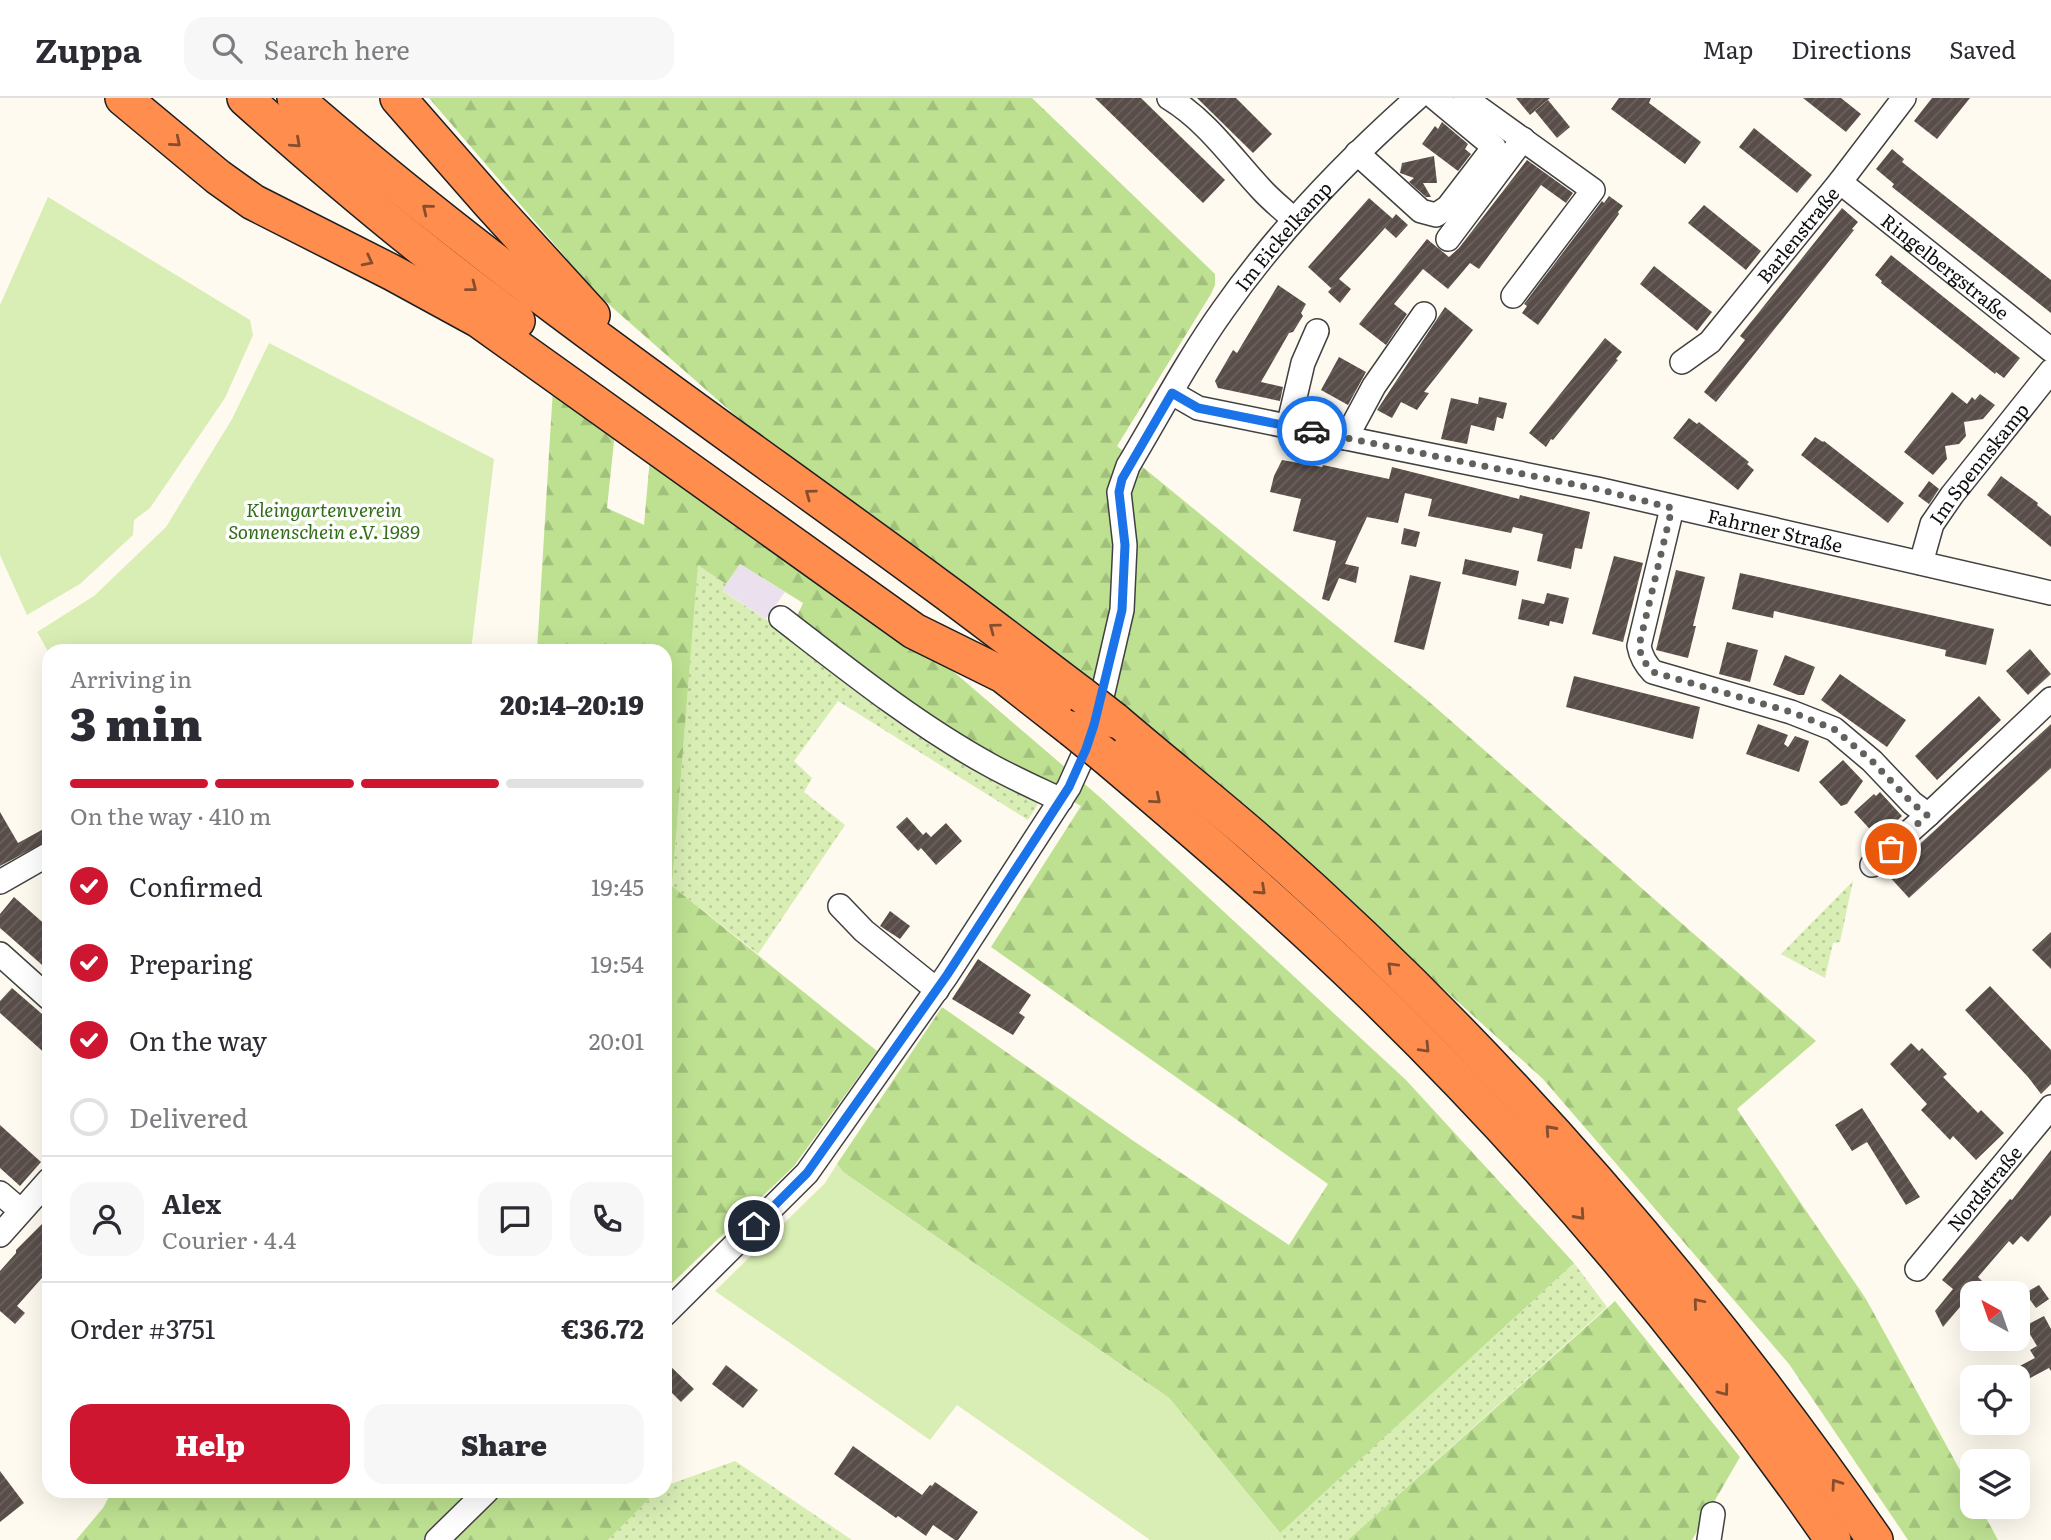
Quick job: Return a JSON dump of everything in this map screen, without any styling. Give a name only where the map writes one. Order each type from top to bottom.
[{"type":"highway","points":[[123,98],[218,177],[253,202],[479,320],[914,631],[994,670]]},
{"type":"highway","points":[[245,98],[319,164],[490,302],[1072,729],[1241,871],[1370,992],[1494,1119],[1589,1225],[1695,1353],[1833,1540]]},
{"type":"highway","points":[[295,98],[438,218],[657,384],[930,580],[1083,695],[1266,848],[1395,969],[1519,1096],[1614,1202],[1722,1331],[1820,1460],[1875,1540]]},
{"type":"highway","points":[[398,98],[498,212],[657,384]]},
{"type":"street","points":[[1169,98],[1186,108],[1231,153],[1262,190],[1294,220]]},
{"type":"street","name":"Im Eickelkamp","points":[[672,1307],[807,1173],[937,990],[1061,800],[1086,749],[1101,701],[1122,610],[1125,545],[1119,492],[1122,479],[1222,311],[1294,220],[1357,153],[1417,98]]},
{"type":"street","points":[[1357,153],[1421,211],[1436,215],[1448,207],[1494,147],[1435,98]]},
{"type":"street","points":[[1465,98],[1593,190],[1513,296]]},
{"type":"street","name":"Barlenstraße","points":[[1682,362],[1710,342],[1840,182],[1904,98]]},
{"type":"street","points":[[1448,239],[1523,139]]},
{"type":"street","name":"Ringelbergstraße","points":[[1840,182],[2051,350]]},
{"type":"street","points":[[1346,438],[1374,386],[1424,314]]},
{"type":"street","points":[[1289,427],[1303,363],[1317,331]]},
{"type":"street","name":"Im Spennskamp","points":[[1921,563],[1932,524],[2051,371]]},
{"type":"street","name":"Fahrner Straße","points":[[1172,393],[1198,408],[1597,489],[2051,593]]},
{"type":"street","points":[[1672,508],[1639,646],[1646,665],[1653,672],[1791,712],[1834,729],[1872,761],[1927,815]]},
{"type":"street","points":[[781,618],[917,719],[987,764],[1061,800]]},
{"type":"street","points":[[1872,865],[2051,699]]},
{"type":"street","points":[[0,882],[42,858]]},
{"type":"street","points":[[840,906],[864,931],[937,990]]},
{"type":"street","points":[[0,954],[42,992]]},
{"type":"street","name":"Nordstraße","points":[[1917,1269],[2051,1107]]},
{"type":"street","points":[[0,1235],[42,1188]]},
{"type":"street","points":[[0,1193],[21,1211]]},
{"type":"street","points":[[437,1540],[480,1498]]},
{"type":"street","points":[[1709,1540],[1713,1514]]},
{"type":"shaded area","points":[[740,564],[785,592],[766,619],[722,590]]},
{"type":"green space","points":[[429,98],[1032,98],[1215,274],[1215,285],[1211,294],[1117,446],[1426,699],[1816,1041],[1737,1109],[1866,1299],[1960,1470],[1960,1519],[1987,1519],[1998,1540],[1908,1540],[1789,1364],[1543,1079],[1285,845],[1096,682],[745,424],[597,294]]},
{"type":"green space","points":[[48,197],[250,320],[253,335],[225,398],[150,508],[134,520],[133,535],[80,584],[27,615],[0,555],[0,305]]},
{"type":"green space","name":"Kleingartenverein Sonnenschein e.V. 1989","points":[[269,343],[494,459],[472,644],[44,644],[37,632],[94,596],[166,527],[232,419]]},
{"type":"green space","points":[[553,388],[615,432],[607,508],[644,525],[650,458],[940,660],[1102,799],[1406,1080],[1574,1263],[1280,1533],[1169,1398],[843,1172],[837,1164],[942,1007],[1135,1142],[1289,1245],[1328,1184],[991,947],[1081,806],[1009,766],[940,722],[797,616],[803,603],[740,564],[726,584],[698,565],[672,886],[672,644],[537,644]]},
{"type":"green space","points":[[698,564],[726,584],[723,591],[1040,801],[1028,820],[838,701],[794,761],[812,778],[804,792],[845,825],[758,954],[672,886]]},
{"type":"green space","points":[[1853,881],[1840,942],[1833,943],[1825,978],[1781,954]]},
{"type":"green space","points":[[672,886],[877,1051],[794,1166],[672,1283]]},
{"type":"green space","points":[[837,1164],[843,1172],[1169,1398],[1280,1533],[1271,1540],[1150,1540],[957,1405],[930,1440],[715,1291],[825,1183]]},
{"type":"green space","points":[[1574,1263],[1607,1307],[1348,1540],[1271,1540]]},
{"type":"green space","points":[[1615,1301],[1740,1457],[1692,1540],[1348,1540]]},
{"type":"green space","points":[[735,1461],[852,1540],[608,1540],[650,1498],[672,1498],[672,1484]]},
{"type":"green space","points":[[108,1498],[650,1498],[608,1540],[76,1540]]},
{"type":"building","points":[[1095,98],[1141,98],[1225,180],[1203,203]]},
{"type":"building","points":[[1197,98],[1236,98],[1272,134],[1253,153]]},
{"type":"building","points":[[1516,98],[1550,98],[1530,115]]},
{"type":"building","points":[[1619,98],[1651,98],[1649,103],[1701,142],[1685,164],[1611,109]]},
{"type":"building","points":[[1803,98],[1841,98],[1861,114],[1846,132]]},
{"type":"building","points":[[1932,98],[1970,98],[1937,139],[1914,121]]},
{"type":"building","points":[[1548,100],[1570,127],[1557,138],[1535,111]]},
{"type":"building","points":[[1442,122],[1468,144],[1465,149],[1471,154],[1458,171],[1422,144],[1435,126],[1438,129]]},
{"type":"building","points":[[1754,128],[1812,175],[1797,193],[1739,147]]},
{"type":"building","points":[[1892,149],[1904,159],[1902,162],[2051,280],[2051,313],[1892,187],[1894,184],[1876,169]]},
{"type":"building","points":[[1434,156],[1437,183],[1423,183],[1431,197],[1426,197],[1409,182],[1414,178],[1400,173],[1402,163]]},
{"type":"building","points":[[1527,160],[1573,193],[1566,203],[1541,185],[1479,269],[1470,263],[1448,289],[1423,269],[1394,304],[1407,314],[1386,345],[1359,324],[1427,239],[1449,257],[1459,248]]},
{"type":"building","points":[[1609,196],[1623,206],[1619,214],[1538,325],[1522,313],[1527,306],[1524,304],[1602,201],[1604,203]]},
{"type":"building","points":[[1369,198],[1393,219],[1339,279],[1351,289],[1340,303],[1328,292],[1334,285],[1331,288],[1308,267]]},
{"type":"building","points":[[1704,205],[1761,251],[1746,270],[1688,223]]},
{"type":"building","points":[[1842,208],[1858,222],[1852,229],[1854,230],[1716,402],[1704,392],[1745,340],[1740,336]]},
{"type":"building","points":[[1396,214],[1408,225],[1396,238],[1385,228]]},
{"type":"building","points":[[1891,255],[2020,358],[2004,378],[1996,372],[1995,374],[1881,283],[1875,275]]},
{"type":"building","points":[[1654,266],[1712,312],[1697,331],[1640,284]]},
{"type":"building","points":[[1278,285],[1306,304],[1301,313],[1303,316],[1293,332],[1289,333],[1261,382],[1283,387],[1280,401],[1218,388],[1215,381],[1233,350],[1237,353]]},
{"type":"building","points":[[1445,307],[1473,330],[1424,392],[1429,393],[1417,410],[1401,402],[1392,418],[1377,410]]},
{"type":"building","points":[[1605,338],[1622,352],[1616,359],[1618,360],[1546,447],[1529,433]]},
{"type":"building","points":[[1339,357],[1366,372],[1348,405],[1321,390]]},
{"type":"building","points":[[1952,392],[1967,404],[1972,397],[1975,400],[1980,394],[1995,405],[1983,419],[1964,422],[1966,436],[1959,444],[1945,446],[1947,459],[1933,475],[1904,452]]},
{"type":"building","points":[[1479,397],[1507,403],[1503,419],[1497,417],[1494,431],[1471,425],[1467,444],[1441,439],[1451,398],[1478,404]]},
{"type":"building","points":[[1689,418],[1697,424],[1699,422],[1749,462],[1747,464],[1754,470],[1738,490],[1673,438]]},
{"type":"building","points":[[1815,437],[1824,441],[1904,503],[1888,523],[1801,455]]},
{"type":"building","points":[[1282,460],[1322,467],[1323,465],[1389,479],[1392,467],[1519,499],[1520,495],[1590,512],[1582,549],[1575,548],[1571,569],[1537,561],[1543,534],[1513,527],[1511,533],[1428,516],[1432,499],[1405,493],[1398,523],[1367,517],[1345,564],[1359,567],[1356,583],[1339,578],[1329,601],[1322,599],[1336,541],[1293,531],[1301,499],[1270,492]]},
{"type":"building","points":[[2001,476],[2051,516],[2051,547],[1987,495]]},
{"type":"building","points":[[1929,481],[1939,489],[1929,504],[1918,496]]},
{"type":"building","points":[[1404,528],[1420,532],[1416,547],[1401,544]]},
{"type":"building","points":[[1614,556],[1643,563],[1623,642],[1592,634]]},
{"type":"building","points":[[1465,559],[1519,571],[1516,586],[1462,574]]},
{"type":"building","points":[[1676,570],[1705,577],[1688,658],[1656,650]]},
{"type":"building","points":[[1740,573],[1994,629],[1986,665],[1945,656],[1946,650],[1774,611],[1773,618],[1732,609]]},
{"type":"building","points":[[1410,575],[1441,582],[1424,650],[1394,642]]},
{"type":"building","points":[[1547,593],[1569,598],[1563,624],[1550,621],[1549,626],[1518,619],[1522,599],[1544,604]]},
{"type":"building","points":[[1727,642],[1758,650],[1750,682],[1719,674]]},
{"type":"building","points":[[2030,649],[2051,674],[2028,695],[2006,671]]},
{"type":"building","points":[[1785,655],[1815,667],[1804,695],[1773,685]]},
{"type":"building","points":[[1840,674],[1906,720],[1887,747],[1821,700]]},
{"type":"building","points":[[1574,676],[1700,707],[1693,739],[1566,707]]},
{"type":"building","points":[[1979,696],[2001,720],[1937,780],[1915,756]]},
{"type":"building","points":[[1758,724],[1788,735],[1784,744],[1788,747],[1795,736],[1809,741],[1799,772],[1746,754]]},
{"type":"building","points":[[2051,724],[2051,768],[1909,898],[1887,874]]},
{"type":"building","points":[[1843,760],[1863,781],[1847,804],[1841,806],[1819,782]]},
{"type":"building","points":[[1880,792],[1902,816],[1878,838],[1854,812]]},
{"type":"building","points":[[0,812],[18,843],[42,830],[42,844],[0,866]]},
{"type":"building","points":[[907,817],[923,835],[926,832],[931,837],[946,823],[962,841],[936,865],[921,848],[918,851],[896,827]]},
{"type":"building","points":[[14,897],[42,922],[42,965],[0,928],[0,914]]},
{"type":"building","points":[[890,911],[910,926],[900,939],[880,926]]},
{"type":"building","points":[[2051,932],[2051,969],[2032,950]]},
{"type":"building","points":[[978,959],[1031,995],[1019,1013],[1025,1017],[1013,1035],[952,999]]},
{"type":"building","points":[[1990,986],[2051,1050],[2051,1084],[2041,1094],[1965,1010]]},
{"type":"building","points":[[12,988],[42,1014],[42,1051],[0,1013],[0,1001]]},
{"type":"building","points":[[1911,1043],[1919,1051],[1922,1048],[1947,1074],[1943,1077],[1978,1113],[1981,1110],[2004,1133],[1976,1160],[1953,1136],[1950,1140],[1921,1110],[1927,1104],[1890,1064]]},
{"type":"building","points":[[1862,1108],[1920,1197],[1906,1205],[1867,1142],[1852,1151],[1835,1125]]},
{"type":"building","points":[[0,1125],[41,1162],[20,1186],[0,1168]]},
{"type":"building","points":[[2051,1150],[2051,1215],[2028,1242],[2021,1236],[2013,1245],[2009,1241],[1978,1277],[1982,1281],[1960,1281],[1960,1307],[1943,1327],[1935,1311],[1953,1289],[1942,1280],[2010,1199],[2012,1200]]},
{"type":"building","points":[[42,1224],[42,1278],[17,1306],[25,1313],[15,1324],[0,1311],[0,1271]]},
{"type":"building","points":[[2039,1285],[2049,1299],[2036,1308],[2030,1300],[2030,1290]]},
{"type":"building","points":[[2044,1316],[2051,1329],[2051,1371],[2049,1368],[2030,1378],[2030,1365],[2022,1365],[2035,1358],[2030,1350],[2037,1346],[2030,1334],[2030,1323]]},
{"type":"building","points":[[726,1365],[758,1390],[743,1408],[712,1384]]},
{"type":"building","points":[[672,1368],[694,1389],[681,1402],[672,1393]]},
{"type":"building","points":[[853,1446],[922,1495],[935,1482],[978,1512],[958,1540],[933,1525],[926,1536],[834,1474]]},
{"type":"building","points":[[0,1471],[24,1503],[0,1522]]},
{"type":"way so far","points":[[1312,431],[1597,489],[1672,508],[1639,646],[1646,665],[1653,672],[1791,712],[1834,729],[1872,761],[1927,815],[1891,849]]},
{"type":"route","points":[[754,1226],[807,1173],[947,975],[1069,787],[1094,725],[1122,610],[1125,545],[1119,492],[1122,479],[1172,393],[1198,408],[1312,431]]}]
